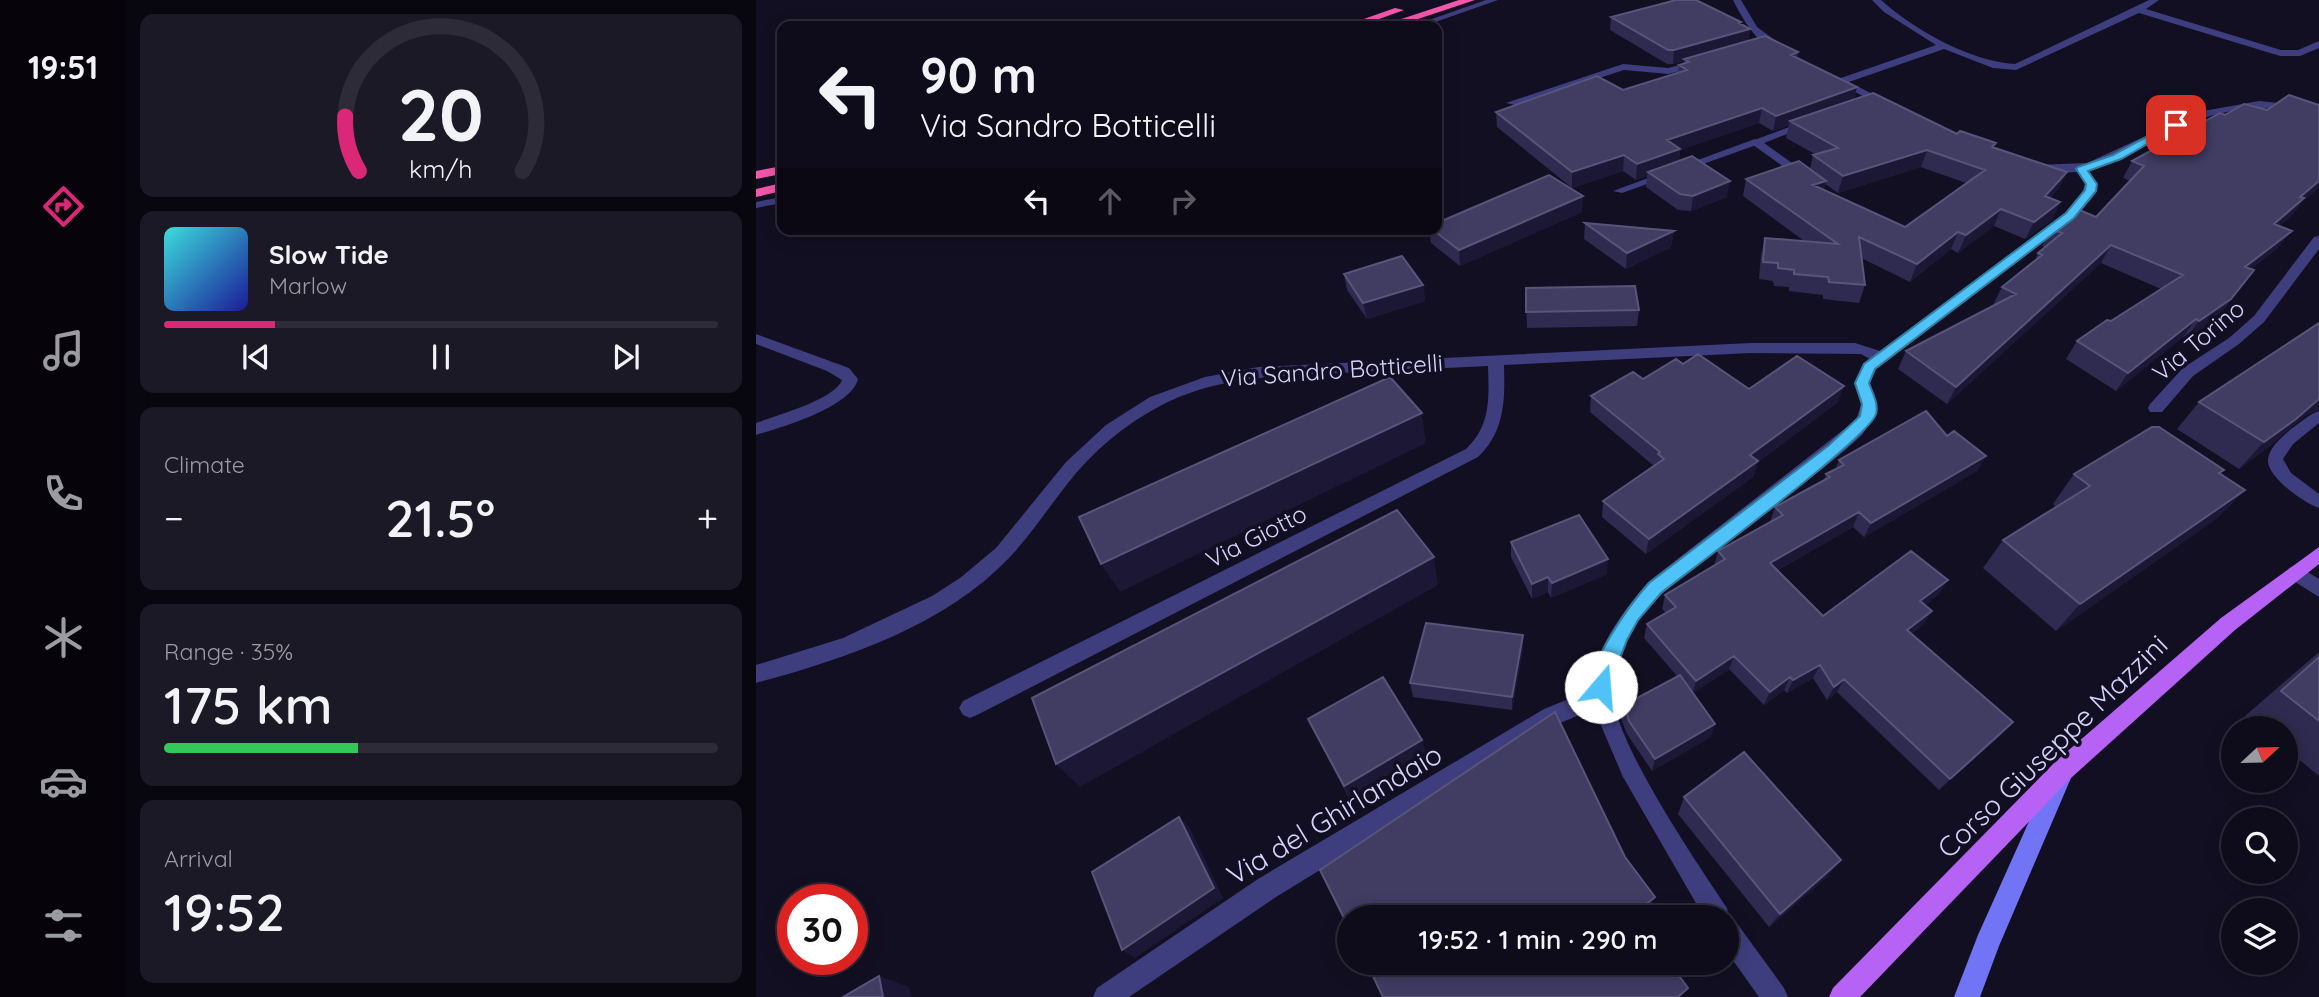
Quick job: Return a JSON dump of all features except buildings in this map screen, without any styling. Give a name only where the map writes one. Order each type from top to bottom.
[{"type":"highway","points":[[1366,21],[1431,0]]},
{"type":"highway","points":[[1402,21],[1470,0]]},
{"type":"highway","points":[[756,175],[777,171]]},
{"type":"highway","points":[[756,193],[777,188]]},
{"type":"main road","name":"Corso Giuseppe Mazzini","points":[[1852,994],[2063,771],[2228,624],[2319,554]]},
{"type":"street","points":[[1737,0],[1754,29],[1791,55]]},
{"type":"street","points":[[1876,0],[1887,10],[1944,46],[1997,66],[2012,68],[2139,10],[2154,0]]},
{"type":"street","points":[[2139,10],[2280,53],[2300,53],[2319,44]]},
{"type":"street","points":[[1757,46],[1770,42]]},
{"type":"street","points":[[1840,82],[1944,46]]},
{"type":"street","points":[[1511,103],[1623,66],[1673,71],[1717,58]]},
{"type":"street","points":[[1825,74],[1895,109]]},
{"type":"street","points":[[1863,104],[1875,100]]},
{"type":"street","points":[[2028,165],[2056,170],[2081,169],[2117,157],[2176,125],[2237,106],[2271,102],[2319,110]]},
{"type":"street","points":[[1755,142],[1825,117]]},
{"type":"street","points":[[1755,142],[1819,188]]},
{"type":"street","points":[[1711,905],[1616,740],[1601,696],[1606,665],[1632,614],[1673,573],[1833,450],[1860,426],[1869,414],[1869,404],[1862,383],[1864,374],[1880,358],[1978,286],[2076,208],[2090,191],[2091,184],[2081,169]]},
{"type":"street","name":"Via Torino","points":[[2156,408],[2188,372],[2254,325],[2293,278],[2319,240]]},
{"type":"street","points":[[756,339],[844,372],[850,379],[848,387],[830,401],[756,429]]},
{"type":"street","name":"Via Sandro Botticelli","points":[[756,674],[816,657],[867,637],[964,585],[1005,551],[1086,452],[1132,415],[1172,392],[1212,379],[1258,372],[1496,359],[1798,347],[1855,348],[1880,358]]},
{"type":"street","name":"Via Giotto","points":[[970,708],[1472,453],[1489,435],[1494,419],[1496,359]]},
{"type":"street","points":[[2295,573],[2319,589]]},
{"type":"street","name":"Via del Ghirlandaio","points":[[1106,997],[1266,888],[1552,716],[1601,696]]},
{"type":"street","points":[[1967,997],[1987,944],[2063,771]]},
{"type":"street","points":[[1739,948],[1775,997]]},
{"type":"lane","points":[[1431,21],[1494,0]]},
{"type":"lane","points":[[1618,191],[1755,142]]},
{"type":"lane","points":[[756,205],[777,201]]},
{"type":"lane","points":[[2319,416],[2281,444],[2275,458],[2276,466],[2283,475],[2319,502]]},
{"type":"route","points":[[1601,687],[1606,665],[1620,636],[1632,614],[1655,588],[1860,426],[1869,414],[1869,404],[1862,383],[1869,367],[2070,215],[2090,191],[2091,184],[2081,169],[2117,157],[2176,125]]}]
